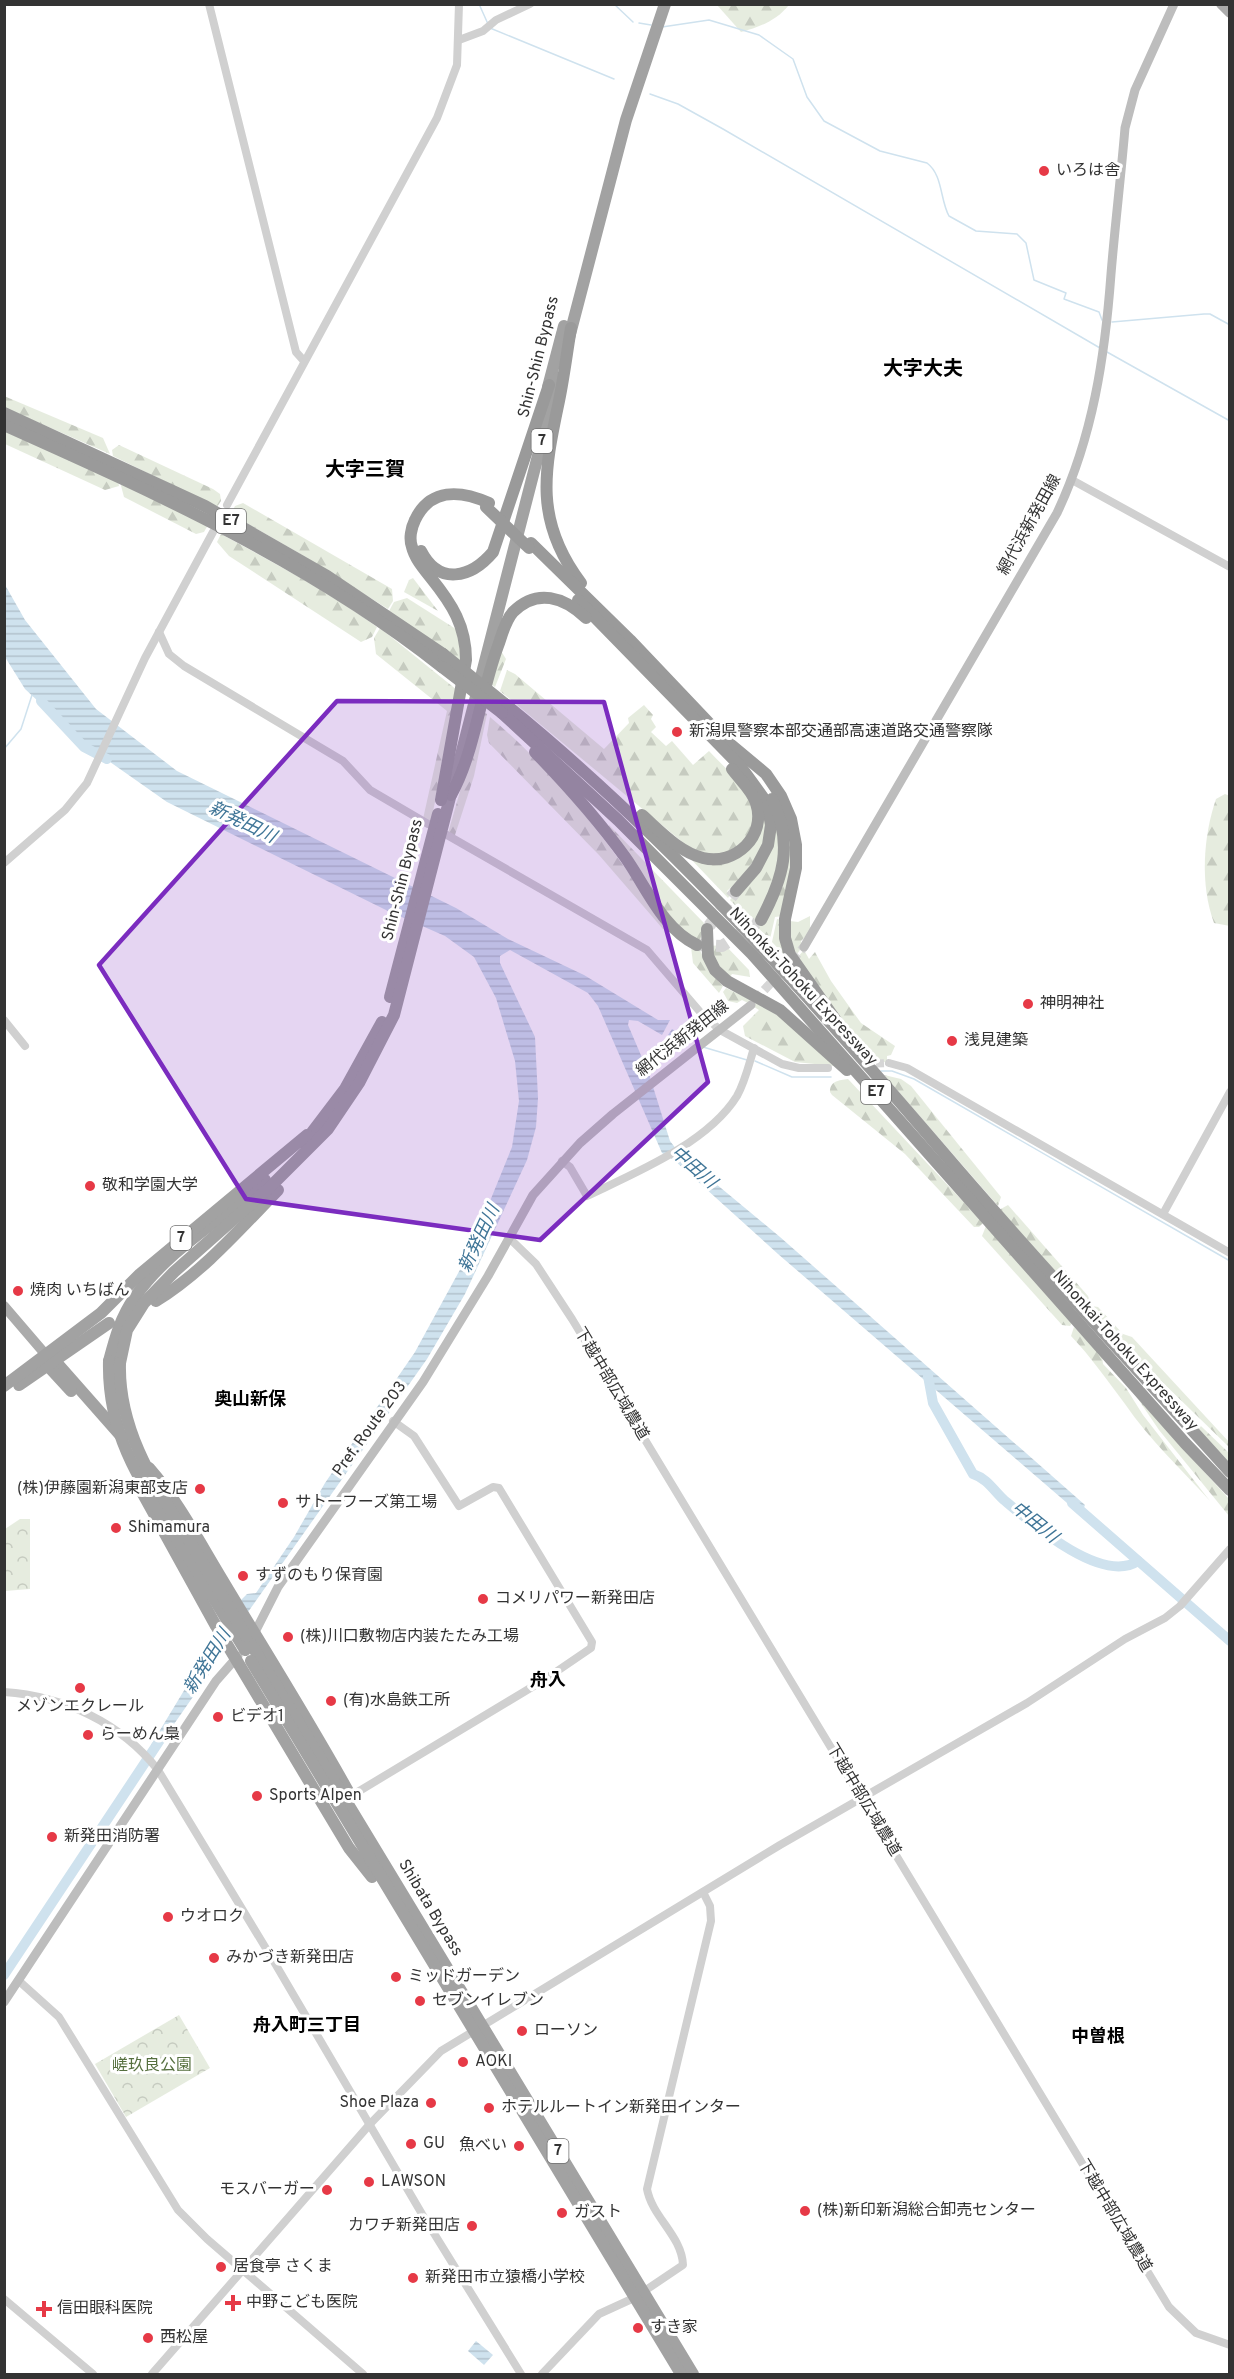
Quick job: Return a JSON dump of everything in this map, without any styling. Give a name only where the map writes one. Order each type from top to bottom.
[{"type":"highway","name":"Shin-Shin Bypass","points":[[247,1646],[153,1503],[128,1456],[114,1421],[108,1389],[115,1362],[117,1329],[135,1297],[164,1264],[258,1187],[323,1127],[356,1080],[390,1014],[618,118],[656,4]]},
{"type":"highway","name":"Shin-Shin Bypass","points":[[446,798],[626,120],[665,4]]},
{"type":"highway","points":[[571,328],[549,445],[544,483],[546,511],[553,537],[566,563],[627,644]]},
{"type":"highway","points":[[488,505],[457,498],[433,505],[422,516],[418,528],[418,545],[425,560],[438,570],[452,575],[468,573],[482,564],[492,552],[549,385]]},
{"type":"highway","name":"E7","points":[[4,413],[204,506],[327,576],[443,654],[503,711]]},
{"type":"highway","name":"E7","points":[[4,425],[195,513],[317,583],[503,711]]},
{"type":"highway","points":[[446,798],[466,649],[460,621],[420,564],[411,546],[411,527],[419,512],[430,500],[441,495],[457,493],[488,505],[760,780],[773,801],[781,822],[785,846],[783,868],[777,890],[761,920]]},
{"type":"highway","points":[[446,798],[460,779],[479,706],[512,614],[525,603],[540,597],[560,599],[627,644]]},
{"type":"highway","points":[[503,711],[625,857],[663,916],[682,938],[697,945]]},
{"type":"highway","name":"Nihonkai-Tohoku Expressway","points":[[503,711],[525,720],[669,852],[878,1075],[969,1182],[1230,1473]]},
{"type":"highway","name":"Nihonkai-Tohoku Expressway","points":[[503,711],[610,812],[752,954],[1185,1443],[1230,1490]]},
{"type":"highway","points":[[525,720],[574,757],[681,848],[711,859],[728,857],[749,844],[757,828],[758,813],[754,798],[719,740]]},
{"type":"highway","points":[[719,740],[756,784],[767,803],[771,825],[768,845],[756,868],[736,891]]},
{"type":"highway","points":[[719,740],[765,774],[781,796],[791,819],[796,845],[796,868],[785,919],[785,938],[790,955],[878,1075]]},
{"type":"highway","points":[[706,929],[708,956],[715,970],[727,981],[780,1010],[804,1029],[937,1164]]},
{"type":"highway","name":"7","points":[[156,1301],[178,1288],[313,1153],[323,1127]]},
{"type":"highway","name":"7","points":[[50,1360],[140,1274],[323,1127]]},
{"type":"highway","points":[[4,1386],[109,1323]]},
{"type":"highway","points":[[4,1394],[50,1360]]},
{"type":"highway","name":"7","points":[[50,1360],[168,1489],[247,1617],[247,1646],[349,1848],[403,1915]]},
{"type":"highway","name":"7","points":[[50,1360],[117,1443],[147,1504],[229,1646],[247,1646]]},
{"type":"highway","name":"7","points":[[247,1646],[351,1796],[401,1882],[423,1926]]},
{"type":"highway","name":"Shibata Bypass","points":[[247,1646],[403,1915],[478,2029],[638,2294],[681,2374]]},
{"type":"highway","name":"Shibata Bypass","points":[[302,1739],[423,1926],[478,2029]]},
{"type":"highway","name":"Shibata Bypass","points":[[638,2294],[693,2374]]},
{"type":"main road","name":"網代浜新発田線","points":[[804,947],[1057,513],[1072,480],[1091,416],[1104,352],[1125,128],[1135,90],[1174,4]]},
{"type":"main road","points":[[1221,4],[1230,13]]},
{"type":"main road","name":"網代浜新発田線","points":[[634,1097],[751,1005]]},
{"type":"main road","name":"Pref. Route 203","points":[[4,2002],[155,1767],[216,1682],[247,1646],[278,1587],[393,1421],[423,1382],[533,1195],[562,1161],[634,1097]]},
{"type":"main road","points":[[4,1306],[50,1360]]},
{"type":"street","points":[[209,4],[296,352],[304,361]]},
{"type":"street","points":[[227,505],[437,118],[457,65],[459,4]]},
{"type":"street","points":[[459,40],[483,31],[496,21],[530,4]]},
{"type":"street","points":[[1072,480],[1230,567]]},
{"type":"street","points":[[4,863],[77,798],[159,632],[213,532]]},
{"type":"street","points":[[159,632],[169,654],[184,666],[343,761],[370,790],[428,824]]},
{"type":"street","points":[[447,835],[647,950],[701,1013],[720,1030],[782,1064],[799,1068],[828,1068]]},
{"type":"street","points":[[4,1020],[25,1046]]},
{"type":"street","points":[[562,1161],[570,1167],[587,1196],[669,1154],[725,1113],[738,1095],[754,1048]]},
{"type":"street","points":[[888,1063],[907,1068],[1230,1253]]},
{"type":"street","points":[[1163,1214],[1230,1092]]},
{"type":"street","name":"下越中部広域農道","points":[[509,1238],[536,1264],[554,1290],[1169,2307],[1196,2333],[1230,2345]]},
{"type":"street","points":[[351,1796],[547,1678],[591,1648],[592,1642],[499,1488],[493,1487],[459,1506],[414,1436],[393,1421]]},
{"type":"street","points":[[152,2374],[242,2269],[426,2063],[703,1892],[1027,1703],[1125,1639],[1157,1623],[1180,1606],[1230,1550]]},
{"type":"street","points":[[4,1692],[42,1697],[80,1710],[118,1731],[155,1767],[422,2214],[521,2374]]},
{"type":"street","points":[[542,2374],[599,2314],[638,2294],[683,2265],[681,2250],[655,2208],[647,2189],[711,1921],[710,1906],[703,1892]]},
{"type":"street","points":[[19,1981],[59,2017],[178,2210],[363,2374]]},
{"type":"street","points":[[4,2299],[93,2374]]},
{"type":"highlighted area","points":[[337,701],[604,702],[708,1082],[540,1240],[246,1199],[99,965]]},
{"type":"green space","points":[[717,5],[789,5],[768,22],[741,32]]},
{"type":"green space","points":[[4,396],[103,438],[110,454],[5,408]]},
{"type":"green space","points":[[4,431],[118,481],[119,486],[105,490],[5,444]]},
{"type":"green space","points":[[119,445],[213,489],[220,494],[221,501],[217,507],[113,456],[112,450]]},
{"type":"green space","points":[[120,482],[208,525],[204,532],[196,534],[124,497]]},
{"type":"green space","points":[[243,503],[392,589],[393,601],[388,609],[231,514],[235,506]]},
{"type":"green space","points":[[221,534],[339,601],[377,627],[372,637],[361,642],[229,556],[217,542]]},
{"type":"green space","points":[[413,578],[438,611],[404,592],[409,580]]},
{"type":"green space","points":[[407,598],[459,631],[462,662],[389,611],[394,602]]},
{"type":"green space","points":[[380,628],[457,690],[431,822],[423,819],[447,711],[376,654],[374,638]]},
{"type":"green space","points":[[501,651],[506,659],[495,687],[491,684]]},
{"type":"green space","points":[[507,670],[515,674],[604,749],[629,723],[628,718],[644,705],[653,715],[651,719],[656,727],[651,732],[666,746],[672,741],[693,765],[709,751],[737,781],[750,801],[753,822],[745,840],[729,851],[718,854],[707,854],[686,845],[500,691]]},
{"type":"green space","points":[[483,712],[487,714],[474,776],[455,835],[452,836],[448,833]]},
{"type":"green space","points":[[490,717],[540,764],[586,816],[667,928],[663,929],[599,855],[489,743],[487,735]]},
{"type":"green space","points":[[770,786],[794,854],[783,916],[775,917],[770,939],[756,926],[787,869]]},
{"type":"green space","points":[[1225,794],[1230,796],[1230,926],[1214,923],[1205,877],[1208,829],[1216,799]]},
{"type":"green space","points":[[766,816],[763,848],[741,878],[727,891],[730,895],[728,898],[687,855],[727,861]]},
{"type":"green space","points":[[773,822],[779,833],[781,858],[769,897],[759,920],[753,924],[730,900],[739,889]]},
{"type":"green space","points":[[609,825],[704,923],[700,941],[673,922],[661,908],[609,833]]},
{"type":"green space","points":[[810,916],[810,932],[801,941],[802,947],[795,957],[791,948],[790,921],[798,922]]},
{"type":"green space","points":[[777,919],[782,920],[788,959],[772,942]]},
{"type":"green space","points":[[725,945],[749,970],[750,977],[732,974],[728,980],[723,976],[708,946]]},
{"type":"green space","points":[[691,947],[699,948],[709,971],[723,986],[719,993],[693,963]]},
{"type":"green space","points":[[804,950],[809,959],[815,952],[831,981],[861,1023],[895,1046],[891,1055],[887,1056],[887,1062],[873,1063],[796,959]]},
{"type":"green space","points":[[726,988],[753,1001],[750,1004],[742,1000],[737,1003],[728,1001],[723,992]]},
{"type":"green space","points":[[754,1002],[788,1021],[834,1066],[795,1062],[745,1036],[743,1026],[759,1010],[751,1005]]},
{"type":"green space","points":[[884,1075],[901,1079],[911,1086],[1001,1197],[998,1206]]},
{"type":"green space","points":[[848,1079],[983,1223],[979,1227],[974,1227],[905,1154],[832,1095],[830,1088],[833,1083]]},
{"type":"green space","points":[[1008,1205],[1088,1296],[1090,1301],[1086,1307],[999,1210]]},
{"type":"green space","points":[[986,1226],[1072,1323],[1070,1326],[1062,1325],[982,1236]]},
{"type":"green space","points":[[1092,1306],[1098,1307],[1123,1334],[1132,1337],[1229,1442],[1229,1447],[1156,1376],[1145,1370],[1088,1310]]},
{"type":"green space","points":[[1074,1327],[1102,1356],[1103,1364],[1126,1388],[1143,1415],[1210,1501],[1144,1429],[1071,1336]]},
{"type":"green space","points":[[1152,1379],[1229,1453],[1229,1468]]},
{"type":"green space","points":[[1136,1396],[1229,1499],[1229,1516],[1159,1430]]},
{"type":"green space","points":[[20,1519],[30,1519],[30,1589],[5,1591],[5,1529]]},
{"type":"green space","name":"嵯玖良公園","points":[[179,2015],[210,2068],[126,2117],[95,2064]]},
{"type":"water","points":[[4,583],[25,620],[96,709],[177,771],[456,908],[508,939],[584,975],[658,1020],[670,1020],[662,1035],[638,1021],[629,1020],[628,1025],[649,1074],[670,1141],[680,1154],[780,1237],[1085,1505],[1081,1515],[778,1254],[674,1160],[662,1153],[598,1006],[588,993],[510,950],[500,956],[500,963],[535,1037],[538,1098],[536,1127],[527,1160],[465,1294],[427,1359],[248,1612],[241,1600],[247,1594],[256,1593],[294,1537],[325,1483],[415,1352],[468,1255],[512,1147],[519,1101],[515,1061],[496,998],[474,957],[445,936],[388,911],[167,802],[83,743],[25,689],[5,657]]},
{"type":"water","points":[[672,1029],[688,1038],[691,1033],[698,1036],[686,1045],[668,1035]]},
{"type":"water","points":[[214,1632],[222,1644],[208,1676],[156,1750],[151,1745],[194,1674]]},
{"type":"water","points":[[476,2341],[493,2355],[484,2365],[468,2351]]},
{"type":"waterway","points":[[479,4],[488,24]]},
{"type":"waterway","points":[[614,4],[633,22]]},
{"type":"waterway","points":[[662,27],[709,20],[759,35],[793,59],[807,97],[824,121],[880,151],[927,163],[939,181],[949,216],[976,231],[1017,234],[1026,243],[1034,280],[1066,293],[1064,299],[1099,312],[1102,320]]},
{"type":"waterway","points":[[639,23],[651,25]]},
{"type":"waterway","points":[[490,28],[614,79]]},
{"type":"waterway","points":[[650,94],[678,104],[723,129],[1100,348]]},
{"type":"waterway","points":[[1112,322],[1210,314],[1230,325]]},
{"type":"waterway","points":[[1107,352],[1230,421]]},
{"type":"waterway","points":[[4,749],[21,729],[32,695]]},
{"type":"waterway","name":"新発田川","points":[[41,701],[84,747],[107,759]]},
{"type":"waterway","points":[[703,1047],[747,1060]]},
{"type":"waterway","points":[[755,1061],[792,1077],[831,1077]]},
{"type":"waterway","points":[[881,1071],[892,1071],[914,1079],[1230,1261]]},
{"type":"waterway","name":"中田川","points":[[928,1376],[933,1403],[973,1474],[986,1482],[1031,1522],[1067,1548],[1105,1565],[1123,1566],[1138,1561]]},
{"type":"waterway","name":"中田川","points":[[1072,1503],[1230,1641]]},
{"type":"waterway","name":"新発田川","points":[[4,1975],[162,1737]]},
{"type":"tunnel","points":[[709,926],[736,891]]},
{"type":"tunnel","points":[[698,945],[722,946],[761,920]]},
{"type":"tunnel","points":[[755,1000],[804,947]]},
{"type":"tunnel","points":[[864,1064],[889,1063]]},
{"type":"place","name":"いろは舎","points":[[1044,171]]},
{"type":"place","name":"新潟県警察本部交通部高速道路交通警察隊","points":[[677,732]]},
{"type":"place","name":"神明神社","points":[[1028,1004]]},
{"type":"place","name":"浅見建築","points":[[952,1041]]},
{"type":"place","name":"敬和学園大学","points":[[90,1186]]},
{"type":"place","name":"焼肉 いちばん","points":[[18,1291]]},
{"type":"place","name":"(株)伊藤園新潟東部支店","points":[[200,1489]]},
{"type":"place","name":"サトーフーズ第工場","points":[[283,1503]]},
{"type":"place","name":"Shimamura","points":[[116,1528]]},
{"type":"place","name":"すずのもり保育園","points":[[243,1576]]},
{"type":"place","name":"コメリパワー新発田店","points":[[483,1599]]},
{"type":"place","name":"(株)川口敷物店内装たたみ工場","points":[[288,1637]]},
{"type":"place","name":"メゾンエクレール","points":[[80,1688]]},
{"type":"place","name":"(有)水島鉄工所","points":[[331,1701]]},
{"type":"place","name":"ビデオ1","points":[[218,1717]]},
{"type":"place","name":"らーめん梟","points":[[88,1735]]},
{"type":"place","name":"Sports Alpen","points":[[257,1796]]},
{"type":"place","name":"新発田消防署","points":[[52,1837]]},
{"type":"place","name":"ウオロク","points":[[168,1917]]},
{"type":"place","name":"みかづき新発田店","points":[[214,1958]]},
{"type":"place","name":"ミッドガーデン","points":[[396,1977]]},
{"type":"place","name":"セブンイレブン","points":[[420,2001]]},
{"type":"place","name":"ローソン","points":[[522,2031]]},
{"type":"place","name":"AOKI","points":[[463,2062]]},
{"type":"place","name":"Shoe Plaza","points":[[431,2103]]},
{"type":"place","name":"ホテルルートイン新発田インター","points":[[489,2108]]},
{"type":"place","name":"GU","points":[[411,2144]]},
{"type":"place","name":"魚べい","points":[[519,2146]]},
{"type":"place","name":"LAWSON","points":[[369,2182]]},
{"type":"place","name":"モスバーガー","points":[[327,2190]]},
{"type":"place","name":"(株)新印新潟総合卸売センター","points":[[805,2211]]},
{"type":"place","name":"ガスト","points":[[562,2213]]},
{"type":"place","name":"カワチ新発田店","points":[[472,2226]]},
{"type":"place","name":"居食亭 さくま","points":[[221,2267]]},
{"type":"place","name":"新発田市立猿橋小学校","points":[[413,2278]]},
{"type":"place","name":"中野こども医院","points":[[233,2303]]},
{"type":"place","name":"信田眼科医院","points":[[44,2309]]},
{"type":"place","name":"すき家","points":[[638,2328]]},
{"type":"place","name":"西松屋","points":[[148,2338]]},
{"type":"district","name":"大字大夫","points":[[923,370]]},
{"type":"district","name":"大字三賀","points":[[365,471]]},
{"type":"district","name":"奥山新保","points":[[250,1400]]},
{"type":"district","name":"舟入","points":[[548,1681]]},
{"type":"district","name":"舟入町三丁目","points":[[307,2026]]},
{"type":"district","name":"中曽根","points":[[1098,2037]]}]
